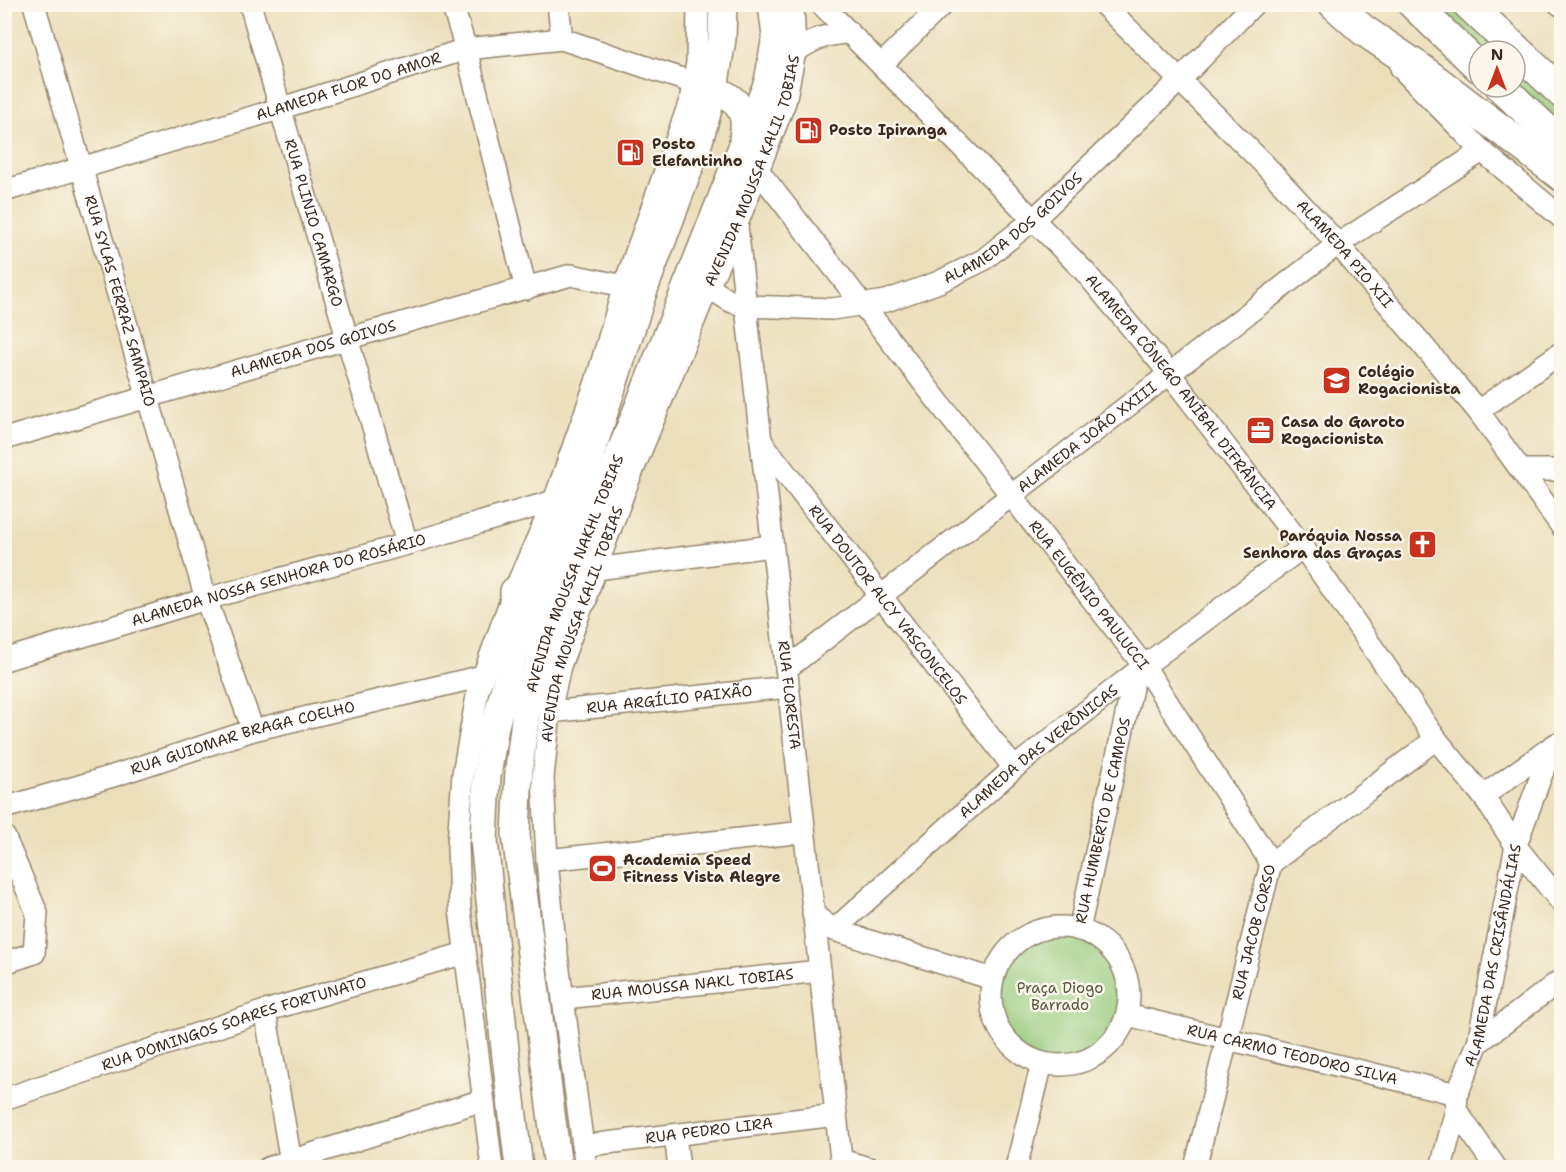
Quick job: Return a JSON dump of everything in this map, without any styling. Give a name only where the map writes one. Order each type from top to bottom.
[{"type":"highway","points":[[1334,4],[1362,30],[1421,69],[1562,176]]},
{"type":"highway","points":[[1413,4],[1467,56]]},
{"type":"highway","points":[[1468,4],[1562,93]]},
{"type":"highway","points":[[1514,99],[1562,144]]},
{"type":"main road","name":"AVENIDA MOUSSA NAKHL TOBIAS","points":[[519,1167],[484,840],[487,776],[495,726],[514,653],[587,465],[621,360],[633,289],[666,227],[698,144],[699,91],[722,39],[723,4]]},
{"type":"main road","name":"AVENIDA MOUSSA NAKHL TOBIAS","points":[[558,1167],[516,835],[519,769],[526,710],[546,639],[668,333],[699,283],[733,213],[750,159],[779,84],[772,4]]},
{"type":"main road","points":[[699,91],[739,104],[750,159]]},
{"type":"main road","points":[[666,227],[664,256],[674,270],[699,283]]},
{"type":"main road","points":[[633,289],[658,303],[668,333]]},
{"type":"main road","points":[[596,382],[621,360]]},
{"type":"main road","points":[[624,492],[626,437]]},
{"type":"main road","points":[[514,591],[514,653]]},
{"type":"main road","points":[[546,639],[583,600]]},
{"type":"main road","points":[[499,988],[511,995],[521,997],[530,994],[536,988]]},
{"type":"main road","points":[[504,1040],[510,1030],[525,1026],[533,1029],[541,1037]]},
{"type":"main road","points":[[555,1138],[575,1157]]},
{"type":"street","name":"RUA SYLAS FERRAZ SAMPAIO","points":[[34,4],[206,598],[253,730]]},
{"type":"street","name":"RUA PLINIO CAMARGO","points":[[250,4],[407,544]]},
{"type":"street","points":[[452,4],[466,49],[526,289]]},
{"type":"street","points":[[558,4],[562,39]]},
{"type":"street","points":[[492,1167],[460,909],[458,844],[463,774],[478,690],[514,591],[554,501],[596,382],[633,289],[699,91],[698,4]]},
{"type":"street","name":"AVENIDA MOUSSA KALIL TOBIAS","points":[[779,84],[795,52],[793,4]]},
{"type":"street","name":"ALAMEDA CÔNEGO ANÍBAL DIFRÂNCIA","points":[[821,4],[1085,272],[1170,374],[1303,547],[1436,739],[1483,796],[1516,845],[1562,903]]},
{"type":"street","points":[[881,65],[943,4]]},
{"type":"street","name":"ALAMEDA PIO XII","points":[[1103,4],[1263,162],[1338,244],[1478,411],[1562,526]]},
{"type":"street","name":"ALAMEDA DOS GOIVOS","points":[[699,283],[730,301],[745,306],[832,309],[886,301],[956,274],[982,260],[1033,220],[1179,81],[1254,4]]},
{"type":"street","points":[[1362,30],[1482,151],[1562,218]]},
{"type":"street","points":[[795,52],[818,37],[830,33],[849,33]]},
{"type":"street","name":"ALAMEDA FLOR DO AMOR","points":[[4,191],[82,170],[466,49],[562,39],[699,91]]},
{"type":"street","name":"ALAMEDA JOÃO XXIII","points":[[787,678],[881,596],[1338,244],[1482,151]]},
{"type":"street","name":"RUA EUGÊNIO PAULUCCI","points":[[750,159],[1012,495],[1139,670],[1271,863]]},
{"type":"street","name":"RUA FLORESTA","points":[[733,213],[841,1164]]},
{"type":"street","name":"ALAMEDA DOS GOIVOS","points":[[4,439],[571,275],[633,289]]},
{"type":"street","name":"AVENIDA MOUSSA KALIL TOBIAS","points":[[585,1167],[575,1157],[564,998],[554,933],[547,860],[543,778],[550,712],[560,666],[699,283]]},
{"type":"street","points":[[1478,411],[1562,352]]},
{"type":"street","name":"RUA DOUTOR ALCY VASCONCELOS","points":[[760,441],[1014,768]]},
{"type":"street","points":[[1521,470],[1562,470]]},
{"type":"street","name":"ALAMEDA NOSSA SENHORA DO ROSÁRIO","points":[[4,660],[206,598],[407,544],[554,501]]},
{"type":"street","points":[[596,569],[772,546]]},
{"type":"street","name":"ALAMEDA DAS VERÔNICAS","points":[[834,930],[1014,768],[1139,670],[1303,547]]},
{"type":"street","name":"RUA HUMBERTO DE CAMPOS","points":[[1079,930],[1139,670]]},
{"type":"street","name":"RUA GUIOMAR BRAGA COELHO","points":[[9,810],[253,730],[483,676]]},
{"type":"street","name":"RUA ARGÍLIO PAIXÃO","points":[[550,712],[787,678]]},
{"type":"street","name":"RUA JACOB CORSO","points":[[1195,1167],[1271,863],[1436,739]]},
{"type":"street","points":[[1483,796],[1559,742]]},
{"type":"street","name":"ALAMEDA DAS CRISÂNDÁLIAS","points":[[1441,1167],[1457,1102],[1478,1043],[1516,845],[1541,776],[1559,742]]},
{"type":"street","points":[[547,860],[804,832]]},
{"type":"street","points":[[4,837],[37,913],[34,953],[4,963]]},
{"type":"street","points":[[813,914],[834,930],[993,979]]},
{"type":"street","points":[[1057,927],[1079,930],[1099,939],[1115,953],[1125,972],[1130,994],[1127,1015],[1118,1035],[1104,1050],[1085,1061],[1064,1066],[1042,1063],[1022,1054],[1006,1040],[995,1021],[991,1000],[993,979],[1002,959],[1017,943],[1035,932],[1057,927]]},
{"type":"street","name":"RUA DOMINGOS SOARES FORTUNATO","points":[[4,1099],[265,1011],[465,953]]},
{"type":"street","name":"RUA MOUSSA NAKL TOBIAS","points":[[564,998],[820,971]]},
{"type":"street","points":[[1478,1043],[1562,979]]},
{"type":"street","points":[[265,1011],[291,1164]]},
{"type":"street","name":"RUA CARMO TEODORO SILVA","points":[[1127,1015],[1226,1038],[1457,1102]]},
{"type":"street","points":[[1016,1167],[1042,1063]]},
{"type":"street","points":[[268,1167],[291,1164],[483,1100]]},
{"type":"street","points":[[1457,1102],[1496,1167]]},
{"type":"street","name":"RUA PEDRO LIRA","points":[[575,1157],[675,1135],[836,1115]]},
{"type":"street","points":[[675,1135],[679,1167]]},
{"type":"street","points":[[841,1164],[870,1167]]},
{"type":"green space","points":[[1425,5],[1455,5],[1492,39],[1467,41]]},
{"type":"green space","points":[[1527,72],[1561,104],[1561,131],[1527,98]]},
{"type":"green space","name":"Praça Diogo Barrado","points":[[1060,930],[1085,935],[1107,949],[1121,971],[1126,996],[1121,1021],[1107,1043],[1085,1057],[1060,1062],[1035,1057],[1013,1043],[999,1021],[994,996],[999,971],[1013,949],[1035,935]]},
{"type":"place","name":"Posto Ipiranga","points":[[808,130]]},
{"type":"place","name":"Posto Elefantinho","points":[[631,153]]},
{"type":"place","name":"Colégio Rogacionista","points":[[1337,381]]},
{"type":"place","name":"Casa do Garoto Rogacionista","points":[[1260,431]]},
{"type":"place","name":"Paróquia Nossa Senhora das Graças","points":[[1423,545]]},
{"type":"place","name":"Academia Speed Fitness Vista Alegre","points":[[602,869]]}]
